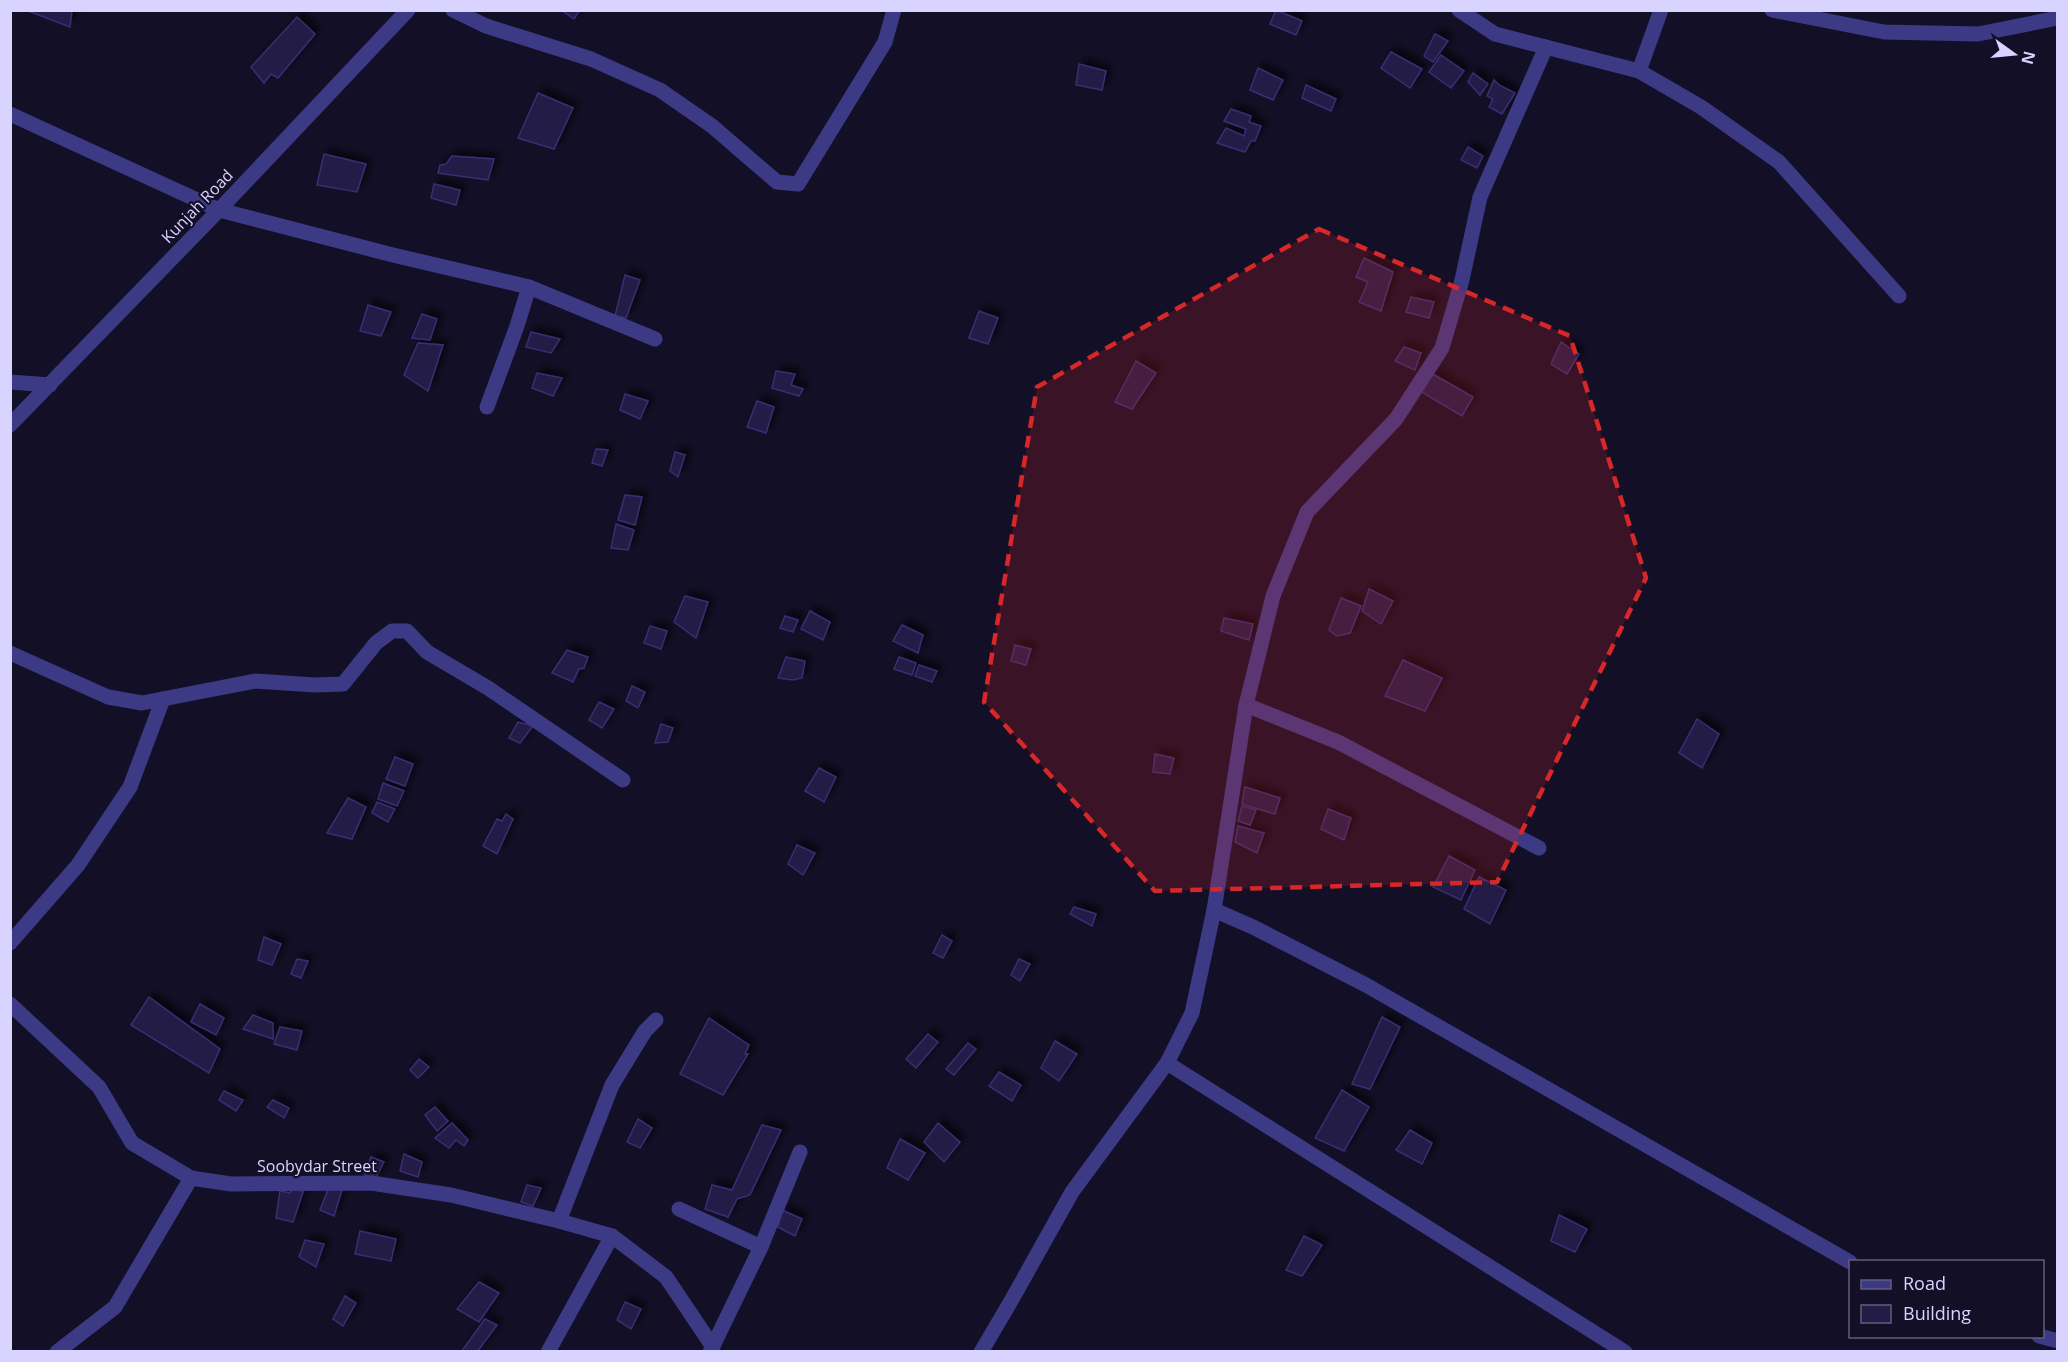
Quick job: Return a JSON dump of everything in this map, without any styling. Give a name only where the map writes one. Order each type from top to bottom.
[{"type":"street","name":"Kunjah Road","points":[[10,425],[219,210],[408,10]]},
{"type":"street","points":[[453,10],[486,26],[591,59],[660,90],[712,126],[777,182],[790,184],[798,183],[885,42],[894,10]]},
{"type":"street","points":[[1459,10],[1495,34],[1639,71],[1701,107],[1779,162],[1899,296]]},
{"type":"street","points":[[1639,71],[1661,10]]},
{"type":"street","points":[[1772,10],[1884,32],[1978,34],[2058,18]]},
{"type":"street","points":[[981,1352],[1071,1191],[1167,1064],[1192,1013],[1214,910],[1246,705],[1273,596],[1307,512],[1396,419],[1442,348],[1462,279],[1480,197],[1546,47]]},
{"type":"street","points":[[10,114],[219,210],[529,287],[655,339]]},
{"type":"street","points":[[488,407],[529,287]]},
{"type":"street","points":[[10,382],[50,385]]},
{"type":"street","points":[[10,653],[108,697],[142,703],[255,681],[315,685],[343,684],[376,643],[392,632],[406,631],[427,652],[488,688],[623,780]]},
{"type":"street","points":[[10,943],[78,865],[130,787],[163,699]]},
{"type":"street","points":[[1246,705],[1338,742],[1539,848]]},
{"type":"street","points":[[1214,910],[1253,927],[1366,985],[1849,1261]]},
{"type":"street","name":"Soobydar Street","points":[[10,1004],[99,1087],[132,1143],[191,1178],[231,1184],[371,1182],[452,1195],[612,1236],[666,1277],[712,1349]]},
{"type":"street","points":[[559,1221],[612,1085],[645,1031],[656,1020]]},
{"type":"street","points":[[1167,1064],[1625,1352]]},
{"type":"street","points":[[712,1349],[761,1247],[800,1152]]},
{"type":"street","points":[[57,1352],[115,1307],[191,1178]]},
{"type":"street","points":[[679,1209],[761,1247]]},
{"type":"street","points":[[548,1352],[612,1236]]},
{"type":"highlighted area","points":[[1319,229],[1570,336],[1646,578],[1497,882],[1155,891],[984,702],[1037,387]]},
{"type":"building","points":[[72,10],[70,27],[28,11]]},
{"type":"building","points":[[561,10],[580,10],[574,19]]},
{"type":"building","points":[[1276,10],[1302,21],[1296,35],[1270,24]]},
{"type":"building","points":[[297,17],[315,34],[278,78],[271,74],[264,83],[251,67]]},
{"type":"building","points":[[1435,34],[1448,41],[1433,62],[1424,56]]},
{"type":"building","points":[[1391,52],[1422,69],[1410,88],[1381,68]]},
{"type":"building","points":[[1441,55],[1464,71],[1451,88],[1429,72]]},
{"type":"building","points":[[1079,64],[1106,71],[1102,90],[1076,85]]},
{"type":"building","points":[[1258,68],[1283,80],[1273,100],[1250,90]]},
{"type":"building","points":[[1473,73],[1488,84],[1480,95],[1468,82]]},
{"type":"building","points":[[1494,80],[1515,93],[1502,114],[1489,107],[1493,99],[1487,96]]},
{"type":"building","points":[[1306,85],[1336,99],[1331,111],[1302,98]]},
{"type":"building","points":[[538,93],[573,108],[554,149],[518,138]]},
{"type":"building","points":[[1231,109],[1251,116],[1249,122],[1261,126],[1255,141],[1251,141],[1245,152],[1217,143],[1226,128],[1244,136],[1246,129],[1224,121]]},
{"type":"building","points":[[1468,147],[1483,156],[1477,168],[1461,160]]},
{"type":"building","points":[[324,154],[366,164],[357,192],[317,185]]},
{"type":"building","points":[[452,156],[494,159],[488,180],[438,173],[440,165],[446,164]]},
{"type":"building","points":[[434,184],[460,190],[456,205],[431,198]]},
{"type":"building","points":[[1364,258],[1393,272],[1381,311],[1359,302],[1368,282],[1356,277]]},
{"type":"building","points":[[625,275],[640,280],[626,318],[615,316]]},
{"type":"building","points":[[1411,297],[1434,302],[1429,318],[1406,312]]},
{"type":"building","points":[[368,305],[391,312],[381,336],[360,331]]},
{"type":"building","points":[[979,311],[998,318],[988,344],[969,338]]},
{"type":"building","points":[[422,314],[437,319],[430,340],[412,338]]},
{"type":"building","points":[[531,332],[560,339],[551,353],[526,347]]},
{"type":"building","points":[[1561,342],[1579,354],[1567,374],[1551,364]]},
{"type":"building","points":[[418,343],[443,345],[428,391],[404,375]]},
{"type":"building","points":[[1404,347],[1421,353],[1415,370],[1395,361]]},
{"type":"building","points":[[1136,361],[1156,373],[1132,409],[1115,402]]},
{"type":"building","points":[[776,371],[795,374],[791,385],[803,389],[799,396],[772,388]]},
{"type":"building","points":[[537,373],[562,378],[553,396],[532,388]]},
{"type":"building","points":[[1431,373],[1473,397],[1462,416],[1420,391]]},
{"type":"building","points":[[625,394],[648,401],[640,419],[620,410]]},
{"type":"building","points":[[757,401],[774,407],[766,433],[747,427]]},
{"type":"building","points":[[596,449],[608,450],[602,466],[592,463]]},
{"type":"building","points":[[675,452],[685,455],[678,477],[670,471]]},
{"type":"building","points":[[625,495],[642,497],[635,525],[618,520]]},
{"type":"building","points":[[616,524],[634,530],[628,550],[611,548]]},
{"type":"building","points":[[1369,589],[1393,601],[1381,624],[1362,611]]},
{"type":"building","points":[[685,596],[708,602],[696,638],[674,622]]},
{"type":"building","points":[[1341,598],[1361,606],[1350,633],[1337,636],[1329,630]]},
{"type":"building","points":[[810,611],[830,622],[823,640],[801,629]]},
{"type":"building","points":[[785,616],[798,620],[793,632],[780,628]]},
{"type":"building","points":[[1224,618],[1253,624],[1249,640],[1221,631]]},
{"type":"building","points":[[902,625],[923,635],[918,653],[893,641]]},
{"type":"building","points":[[650,626],[667,631],[661,649],[644,643]]},
{"type":"building","points":[[1015,645],[1031,649],[1026,665],[1011,661]]},
{"type":"building","points":[[567,650],[588,657],[584,668],[579,669],[573,682],[552,673]]},
{"type":"building","points":[[786,657],[805,661],[802,678],[793,680],[778,678]]},
{"type":"building","points":[[899,657],[916,663],[912,675],[894,669]]},
{"type":"building","points":[[1403,660],[1442,678],[1425,711],[1385,696]]},
{"type":"building","points":[[919,665],[937,671],[932,682],[915,676]]},
{"type":"building","points":[[632,686],[645,692],[638,708],[626,701]]},
{"type":"building","points":[[599,702],[614,709],[602,728],[589,720]]},
{"type":"building","points":[[1697,719],[1719,734],[1702,768],[1679,753]]},
{"type":"building","points":[[518,722],[533,726],[520,743],[509,738]]},
{"type":"building","points":[[661,724],[673,728],[668,742],[655,743]]},
{"type":"building","points":[[1155,754],[1174,758],[1170,774],[1153,772]]},
{"type":"building","points":[[395,757],[413,764],[405,786],[386,779]]},
{"type":"building","points":[[819,768],[836,777],[824,802],[805,791]]},
{"type":"building","points":[[383,783],[404,791],[397,806],[378,799]]},
{"type":"building","points":[[1245,787],[1280,798],[1275,814],[1242,804]]},
{"type":"building","points":[[348,798],[366,807],[352,839],[327,833]]},
{"type":"building","points":[[377,802],[395,809],[388,822],[372,813]]},
{"type":"building","points":[[1242,806],[1256,810],[1250,825],[1238,821]]},
{"type":"building","points":[[1328,809],[1351,818],[1344,840],[1321,829]]},
{"type":"building","points":[[506,814],[513,819],[497,854],[483,846],[497,819],[502,821]]},
{"type":"building","points":[[1238,826],[1264,833],[1257,853],[1235,842]]},
{"type":"building","points":[[797,845],[815,853],[803,875],[788,864]]},
{"type":"building","points":[[1449,856],[1475,870],[1461,900],[1433,887]]},
{"type":"building","points":[[1479,877],[1506,890],[1490,924],[1464,909]]},
{"type":"building","points":[[1074,907],[1096,914],[1092,926],[1070,914]]},
{"type":"building","points":[[942,935],[952,941],[943,958],[933,953]]},
{"type":"building","points":[[264,937],[281,944],[272,965],[258,960]]},
{"type":"building","points":[[297,959],[308,961],[301,978],[291,974]]},
{"type":"building","points":[[1019,959],[1030,964],[1020,981],[1011,975]]},
{"type":"building","points":[[149,997],[220,1049],[209,1073],[131,1025]]},
{"type":"building","points":[[200,1004],[224,1018],[216,1035],[191,1022]]},
{"type":"building","points":[[253,1015],[273,1023],[273,1039],[243,1029]]},
{"type":"building","points":[[1382,1017],[1400,1027],[1370,1089],[1352,1084]]},
{"type":"building","points":[[709,1018],[749,1045],[745,1054],[748,1054],[723,1095],[680,1074]]},
{"type":"building","points":[[280,1027],[302,1031],[297,1050],[274,1044]]},
{"type":"building","points":[[928,1034],[938,1042],[916,1068],[906,1059]]},
{"type":"building","points":[[1055,1041],[1077,1054],[1059,1081],[1041,1068]]},
{"type":"building","points":[[968,1043],[976,1049],[954,1075],[946,1069]]},
{"type":"building","points":[[419,1059],[429,1067],[418,1078],[410,1070]]},
{"type":"building","points":[[999,1072],[1021,1085],[1012,1101],[989,1086]]},
{"type":"building","points":[[1342,1090],[1369,1107],[1344,1151],[1315,1138]]},
{"type":"building","points":[[224,1091],[243,1100],[236,1111],[219,1100]]},
{"type":"building","points":[[273,1100],[289,1108],[284,1118],[267,1107]]},
{"type":"building","points":[[435,1107],[448,1121],[437,1131],[425,1115]]},
{"type":"building","points":[[638,1119],[652,1128],[640,1148],[627,1142]]},
{"type":"building","points":[[452,1123],[468,1140],[464,1146],[456,1140],[449,1148],[435,1138]]},
{"type":"building","points":[[938,1123],[960,1142],[944,1162],[924,1142]]},
{"type":"building","points":[[762,1125],[781,1130],[750,1195],[737,1199],[728,1217],[705,1209],[712,1185],[732,1190]]},
{"type":"building","points":[[1410,1130],[1432,1143],[1422,1164],[1396,1150]]},
{"type":"building","points":[[900,1139],[925,1153],[908,1180],[887,1168]]},
{"type":"building","points":[[404,1154],[422,1162],[418,1177],[400,1171]]},
{"type":"building","points":[[371,1157],[384,1162],[375,1179],[364,1174]]},
{"type":"building","points":[[527,1185],[541,1188],[533,1206],[521,1202]]},
{"type":"building","points":[[329,1187],[342,1190],[334,1216],[320,1210]]},
{"type":"building","points":[[293,1188],[303,1192],[293,1222],[276,1218],[280,1191],[290,1193]]},
{"type":"building","points":[[782,1210],[802,1219],[795,1236],[778,1227]]},
{"type":"building","points":[[1559,1215],[1587,1229],[1575,1252],[1551,1241]]},
{"type":"building","points":[[360,1231],[396,1239],[391,1261],[355,1254]]},
{"type":"building","points":[[1304,1236],[1322,1245],[1302,1276],[1286,1270]]},
{"type":"building","points":[[305,1240],[324,1244],[316,1267],[299,1257]]},
{"type":"building","points":[[479,1282],[499,1293],[479,1322],[457,1309]]},
{"type":"building","points":[[345,1296],[356,1303],[343,1326],[333,1319]]},
{"type":"building","points":[[625,1302],[641,1309],[631,1329],[617,1320]]},
{"type":"building","points":[[485,1319],[497,1325],[477,1352],[461,1352]]}]
